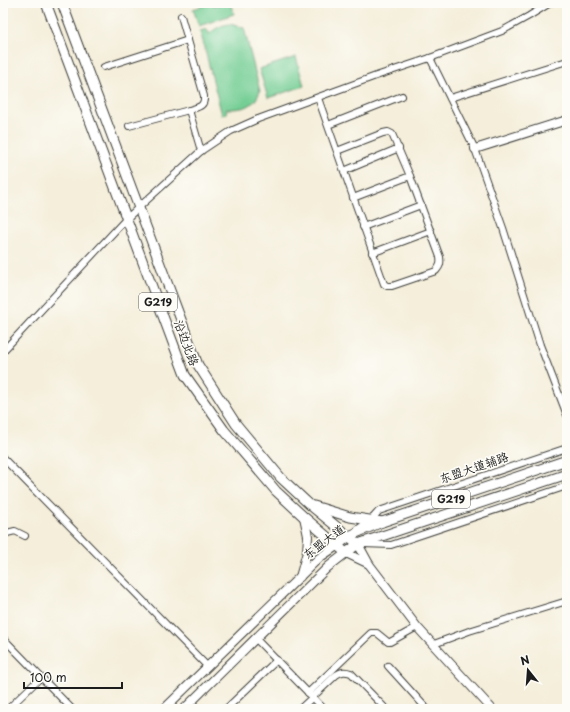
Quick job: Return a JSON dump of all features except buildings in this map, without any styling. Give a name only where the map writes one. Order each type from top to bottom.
[{"type":"highway","name":"沿边北路","points":[[46,3],[185,375],[224,430],[276,491],[346,553]]},
{"type":"highway","name":"沿边北路","points":[[62,3],[198,365],[236,424],[281,478],[310,505],[358,544]]},
{"type":"highway","name":"东盟大道","points":[[338,545],[349,536],[382,522],[567,460]]},
{"type":"highway","name":"东盟大道","points":[[346,553],[358,544],[567,474]]},
{"type":"highway","points":[[310,505],[350,517],[382,522]]},
{"type":"main road","points":[[475,149],[567,120]]},
{"type":"main road","points":[[300,577],[307,552],[308,536],[304,517]]},
{"type":"main road","points":[[358,544],[369,564],[417,627],[492,709]]},
{"type":"main road","name":"东盟大道","points":[[164,709],[320,558],[338,545]]},
{"type":"main road","points":[[346,553],[369,564]]},
{"type":"main road","name":"东盟大道","points":[[184,709],[328,567],[346,553]]},
{"type":"street","points":[[3,351],[126,219],[201,151],[231,131],[244,124],[502,31],[550,3]]},
{"type":"street","points":[[129,126],[189,110],[200,106],[204,102],[203,91],[181,16]]},
{"type":"street","points":[[104,67],[188,40]]},
{"type":"street","points":[[430,58],[475,149],[503,228],[540,345],[567,415]]},
{"type":"street","points":[[450,98],[567,61]]},
{"type":"street","points":[[328,125],[402,96]]},
{"type":"street","points":[[318,98],[384,284],[387,286],[392,286],[436,271],[440,267],[441,263],[431,231],[399,148],[392,134],[388,132],[383,133],[337,151]]},
{"type":"street","points":[[189,110],[201,151]]},
{"type":"street","points":[[344,170],[399,148]]},
{"type":"street","points":[[353,198],[410,176]]},
{"type":"street","points":[[363,227],[421,205]]},
{"type":"street","points":[[372,252],[431,231]]},
{"type":"street","name":"东盟大道辅路","points":[[349,536],[371,520],[379,511],[567,448]]},
{"type":"street","points":[[3,458],[208,666]]},
{"type":"street","points":[[358,544],[391,545],[567,486]]},
{"type":"street","points":[[4,533],[15,531],[25,536]]},
{"type":"street","points":[[434,644],[469,631],[567,601]]},
{"type":"street","points":[[300,709],[310,695],[371,633],[377,632],[388,642],[390,642],[417,627]]},
{"type":"street","points":[[3,638],[40,678],[72,709]]},
{"type":"street","points":[[255,638],[324,709]]},
{"type":"street","points":[[226,709],[277,660]]},
{"type":"street","points":[[388,666],[427,709]]},
{"type":"street","points":[[310,695],[336,675],[346,671],[351,673],[386,709]]},
{"type":"street","points":[[8,709],[40,678]]},
{"type":"green space","points":[[213,3],[214,6],[230,3],[234,14],[199,26],[193,9]]},
{"type":"green space","points":[[230,24],[244,28],[260,91],[258,97],[251,104],[238,109],[226,109],[227,113],[222,115],[200,31],[207,29],[209,34],[219,27]]},
{"type":"green space","points":[[296,57],[304,86],[268,98],[259,69]]}]
